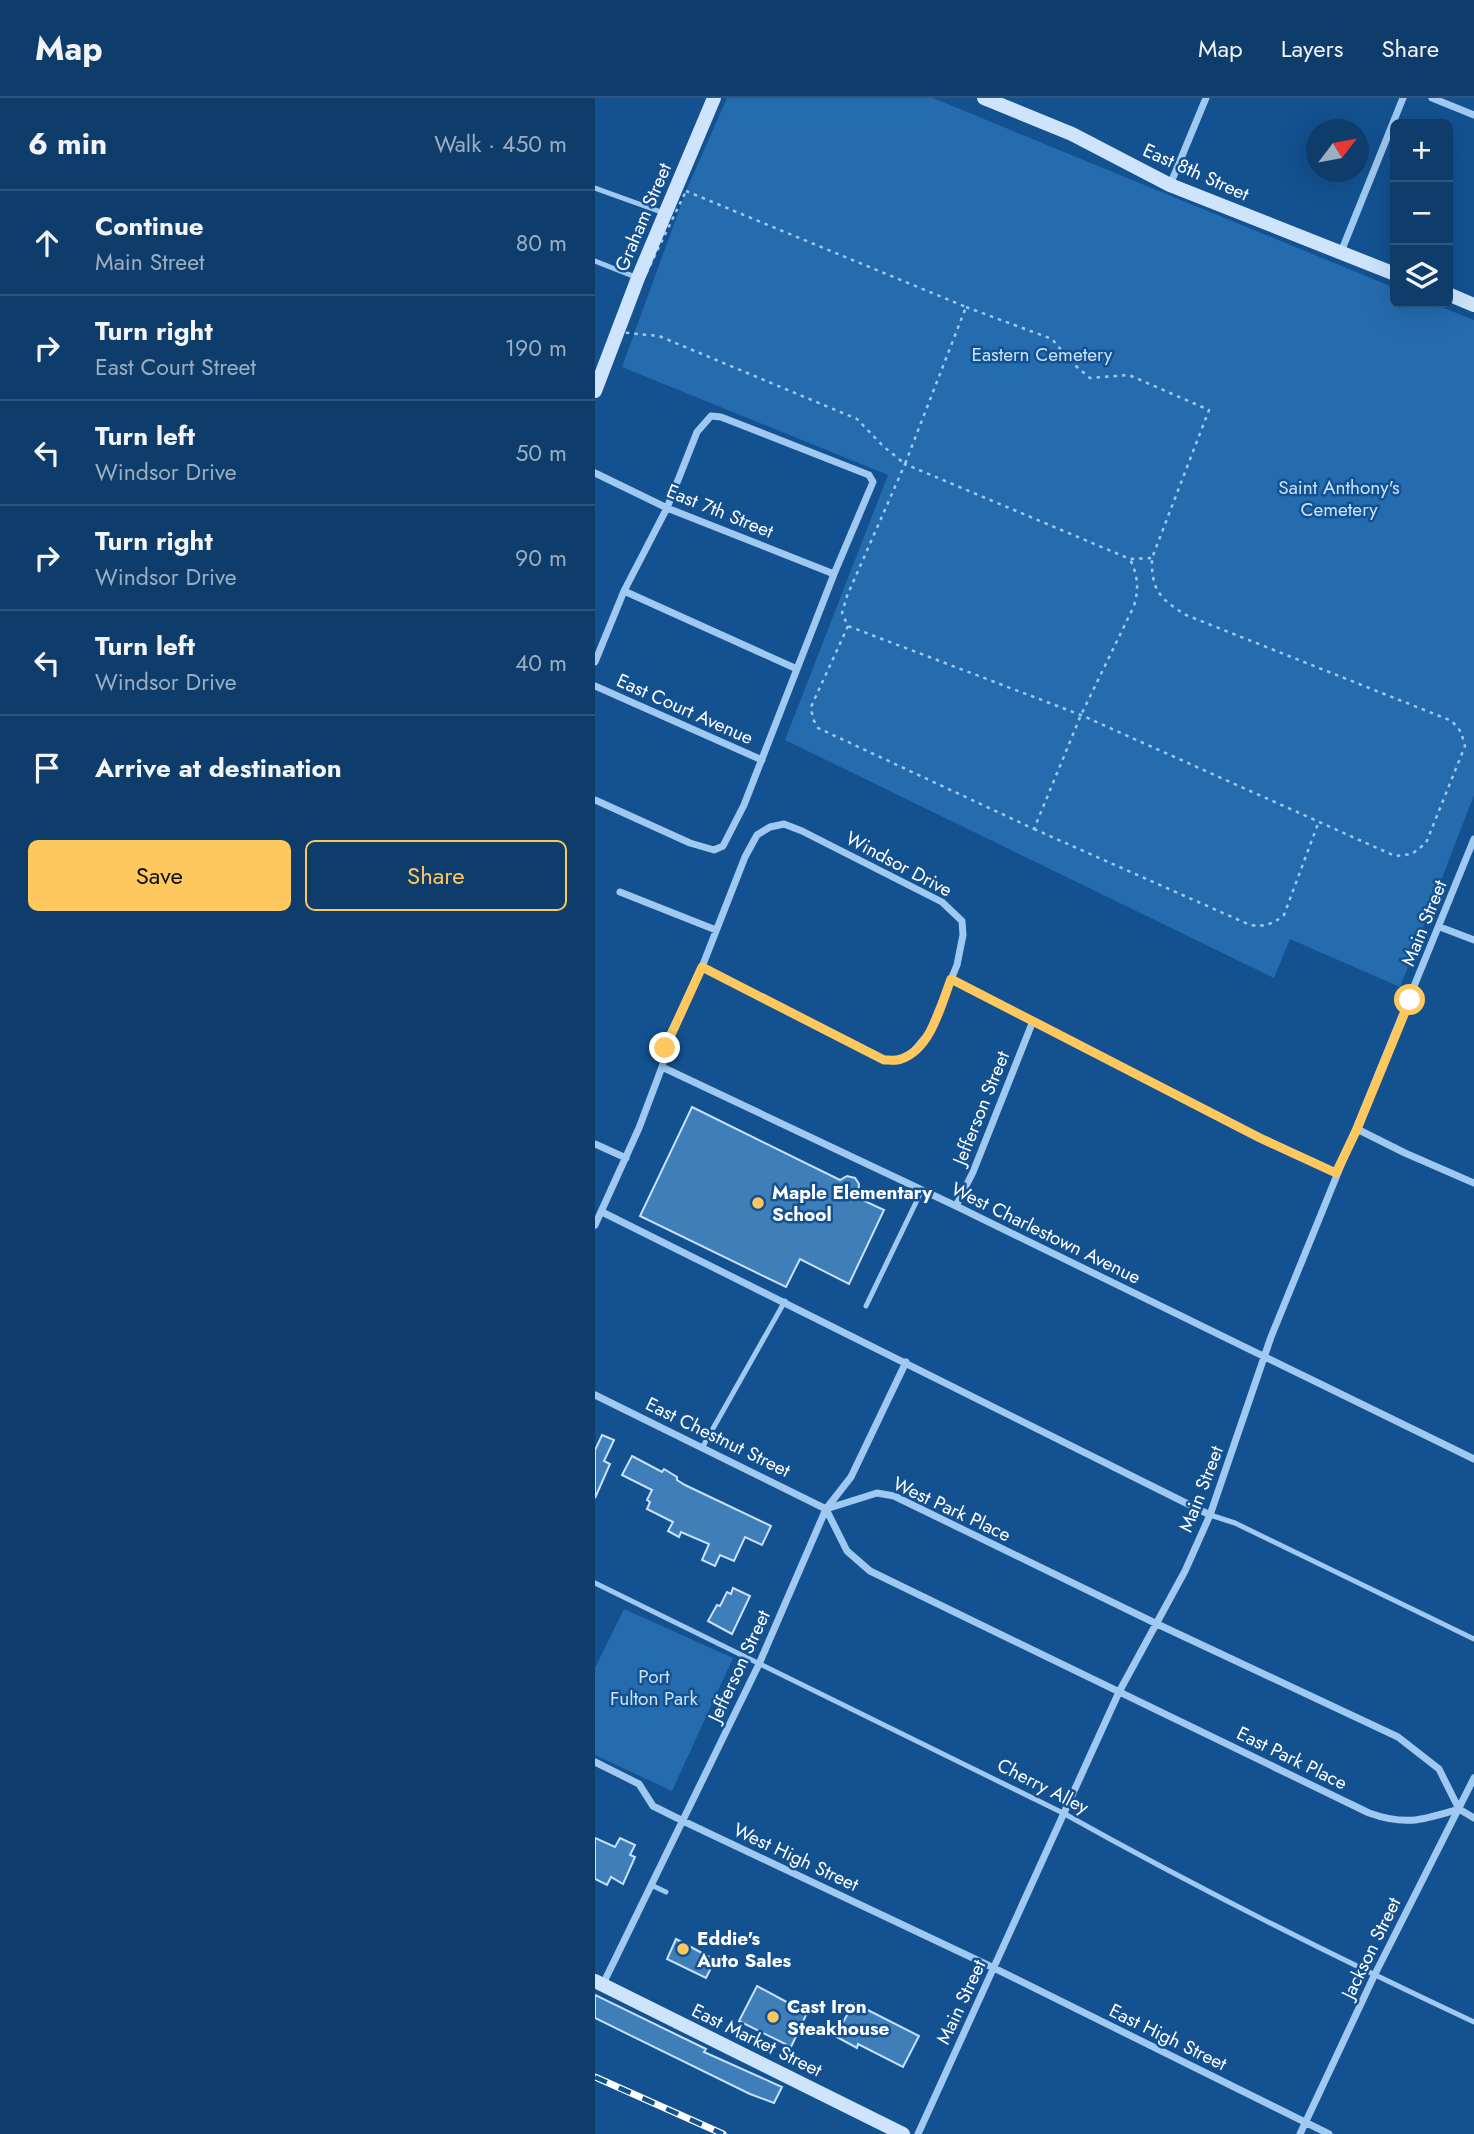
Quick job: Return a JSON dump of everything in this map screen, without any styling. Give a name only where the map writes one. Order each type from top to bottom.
[{"type":"main road","name":"Graham Street","points":[[595,391],[599,368],[618,331],[714,98]]},
{"type":"main road","name":"East 8th Street","points":[[984,98],[1072,134],[1170,185],[1390,272]]},
{"type":"main road","points":[[1453,296],[1474,304]]},
{"type":"main road","name":"East Market Street","points":[[599,1983],[903,2134]]},
{"type":"street","points":[[1170,185],[1206,98]]},
{"type":"street","points":[[1341,253],[1403,98]]},
{"type":"street","points":[[1432,98],[1474,116]]},
{"type":"street","points":[[595,662],[624,591],[667,508],[697,432],[711,416],[721,417],[869,475],[873,482],[834,574],[762,760],[735,825],[723,846],[714,850],[690,843],[595,800]]},
{"type":"street","name":"East 7th Street","points":[[595,473],[667,508],[834,574]]},
{"type":"street","points":[[624,591],[797,669]]},
{"type":"street","name":"East Court Avenue","points":[[595,686],[762,760]]},
{"type":"street","name":"Windsor Drive","points":[[595,1225],[626,1158],[662,1067],[670,1034],[702,967],[757,835],[770,827],[784,824],[950,908],[962,921],[963,934],[951,979],[929,1033],[921,1044],[900,1060],[884,1060],[702,967]]},
{"type":"street","name":"Main Street","points":[[918,2134],[1119,1692],[1185,1571],[1210,1515],[1264,1357],[1336,1173],[1357,1129],[1474,839]]},
{"type":"street","points":[[620,892],[716,930]]},
{"type":"street","points":[[1440,927],[1474,940]]},
{"type":"street","points":[[951,979],[1260,1138],[1336,1173]]},
{"type":"street","name":"Jefferson Street","points":[[956,1206],[973,1172],[1033,1021]]},
{"type":"street","name":"West Charlestown Avenue","points":[[662,1067],[956,1206],[1474,1459]]},
{"type":"street","points":[[1357,1129],[1474,1183]]},
{"type":"street","points":[[595,1144],[626,1158]]},
{"type":"street","points":[[602,1212],[1210,1515]]},
{"type":"street","name":"Jefferson Street","points":[[599,1983],[651,1885],[759,1664],[826,1509],[851,1477],[906,1362]]},
{"type":"street","name":"East Chestnut Street","points":[[595,1395],[811,1499],[826,1509]]},
{"type":"street","name":"West Park Place","points":[[826,1509],[877,1493],[894,1496],[1155,1623]]},
{"type":"street","points":[[826,1509],[848,1551],[870,1571],[1119,1692]]},
{"type":"street","points":[[1155,1623],[1398,1737],[1439,1769],[1458,1809],[1474,1818]]},
{"type":"street","name":"East Park Place","points":[[1119,1692],[1381,1818],[1393,1822],[1417,1821],[1458,1809]]},
{"type":"street","name":"West High Street","points":[[595,1762],[639,1784],[653,1806],[993,1968]]},
{"type":"street","name":"Jackson Street","points":[[1300,2134],[1374,1976],[1474,1778]]},
{"type":"street","name":"East High Street","points":[[993,1968],[1329,2134]]},
{"type":"lane","points":[[595,188],[665,214]]},
{"type":"lane","points":[[595,261],[638,278]]},
{"type":"lane","points":[[866,1306],[922,1190]]},
{"type":"lane","points":[[702,1448],[785,1301]]},
{"type":"lane","points":[[1210,1515],[1234,1523],[1474,1639]]},
{"type":"lane","name":"Cherry Alley","points":[[595,1583],[1063,1813],[1374,1976],[1474,2022]]},
{"type":"lane","points":[[651,1885],[666,1892]]},
{"type":"path","points":[[966,307],[905,464],[846,596],[842,614],[848,626],[1081,715],[1395,856],[1412,854],[1426,843],[1465,746],[1461,732],[1452,722],[1187,615],[1165,602],[1155,587],[1152,558],[1209,410],[1129,375],[1090,378],[1071,362],[1052,339],[966,307],[686,191],[618,331],[659,336],[857,419],[905,464],[1130,559],[1152,558]]},
{"type":"path","points":[[1034,829],[1081,715],[1134,606],[1138,588],[1136,572],[1130,559]]},
{"type":"path","points":[[848,626],[811,707],[818,727],[1034,829],[1250,925],[1261,927],[1273,924],[1285,915],[1319,821]]},
{"type":"green space","name":"Eastern Cemetery","points":[[727,98],[933,98],[1390,286],[1390,308],[1444,308],[1474,320],[1474,795],[1400,987],[1290,939],[1274,978],[785,740],[888,475],[622,367],[686,191]]},
{"type":"green space","name":"Port Fulton Park","points":[[624,1609],[733,1658],[672,1791],[595,1755],[595,1668]]},
{"type":"building","name":"Maple Elementary School","points":[[692,1107],[840,1180],[847,1176],[855,1178],[859,1184],[858,1198],[884,1210],[849,1284],[800,1259],[786,1287],[640,1216]]},
{"type":"building","points":[[602,1435],[614,1440],[604,1461],[610,1464],[595,1498],[595,1450]]},
{"type":"building","points":[[632,1456],[662,1472],[664,1469],[685,1485],[771,1526],[762,1545],[745,1537],[734,1561],[720,1555],[715,1566],[702,1560],[709,1544],[681,1532],[679,1537],[668,1531],[673,1522],[647,1509],[650,1502],[647,1500],[652,1490],[622,1475]]},
{"type":"building","points":[[733,1588],[750,1596],[732,1634],[708,1621],[717,1605],[720,1606],[727,1592],[731,1594]]},
{"type":"building","points":[[595,1838],[615,1847],[620,1838],[635,1845],[630,1855],[635,1857],[623,1884],[611,1877],[607,1885],[595,1879]]},
{"type":"building","name":"Eddie's Auto Sales","points":[[676,1939],[715,1960],[706,1978],[667,1959]]},
{"type":"building","name":"Cast Iron Steakhouse","points":[[757,1986],[807,2013],[791,2047],[739,2021]]},
{"type":"building","points":[[595,1995],[706,2049],[704,2052],[782,2087],[774,2103],[750,2094],[595,2018]]},
{"type":"building","points":[[854,2003],[919,2036],[903,2067],[858,2044],[857,2048],[835,2036]]},
{"type":"railway","points":[[595,2077],[723,2134]]},
{"type":"place","name":"Maple Elementary School","points":[[758,1203]]},
{"type":"place","name":"Eddie's Auto Sales","points":[[683,1949]]},
{"type":"place","name":"Cast Iron Steakhouse","points":[[773,2017]]},
{"type":"route","points":[[665,1048],[702,967],[884,1060],[900,1060],[921,1044],[929,1033],[951,979],[1260,1138],[1336,1173],[1410,1000]]},
{"type":"park label","name":"Saint Anthony's Cemetery","points":[[1339,498]]}]
